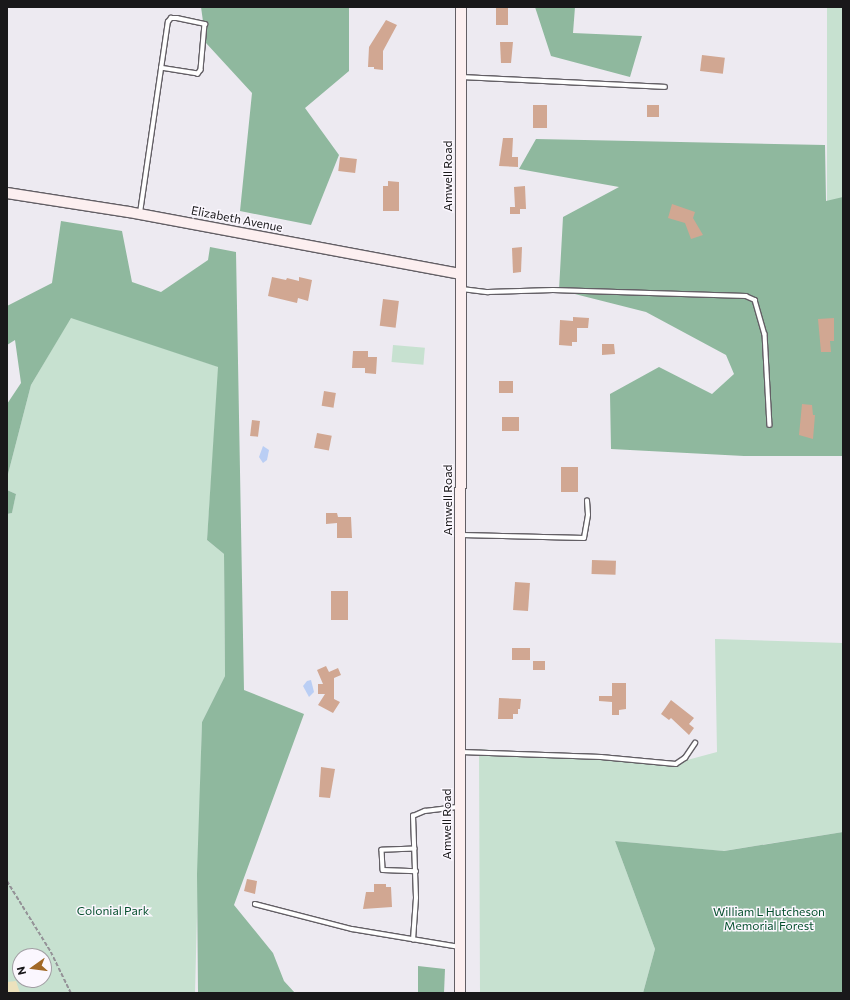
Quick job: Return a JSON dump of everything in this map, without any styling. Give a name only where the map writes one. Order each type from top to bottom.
[{"type":"main road","name":"Amwell Road","points":[[460,993],[461,7]]},
{"type":"main road","name":"Elizabeth Avenue","points":[[7,193],[140,214],[460,274]]},
{"type":"lane","points":[[140,214],[161,68],[168,22],[171,18],[205,24],[201,70],[198,74],[161,68]]},
{"type":"lane","points":[[461,76],[665,87]]},
{"type":"lane","points":[[461,288],[488,292],[553,290],[746,296],[754,300],[765,334],[770,424]]},
{"type":"lane","points":[[461,535],[584,538],[588,515],[587,501]]},
{"type":"lane","points":[[460,752],[601,757],[676,764],[685,758],[696,742]]},
{"type":"lane","points":[[413,940],[416,871],[414,816],[425,810],[460,807]]},
{"type":"lane","points":[[415,849],[382,850],[382,870],[416,871]]},
{"type":"lane","points":[[255,904],[352,929],[460,948]]},
{"type":"path","points":[[7,881],[51,952],[71,993]]},
{"type":"green space","points":[[201,7],[349,7],[349,71],[305,108],[339,155],[311,225],[240,211],[252,93],[206,43]]},
{"type":"green space","points":[[535,7],[575,7],[573,33],[642,36],[630,77],[551,56]]},
{"type":"green space","points":[[827,7],[843,7],[843,202],[827,202]]},
{"type":"green space","points":[[536,139],[825,145],[826,201],[843,197],[843,456],[744,456],[611,449],[610,394],[659,367],[712,394],[734,374],[726,355],[646,312],[559,290],[563,217],[619,187],[519,169]]},
{"type":"green space","points":[[61,221],[122,231],[132,282],[161,292],[208,260],[210,247],[236,252],[244,690],[304,714],[234,905],[273,953],[284,981],[295,993],[198,993],[197,874],[202,722],[225,676],[224,554],[207,540],[218,367],[71,318],[31,385],[7,478],[7,404],[21,383],[15,340],[7,345],[7,306],[52,283]]},
{"type":"green space","name":"Colonial Park","points":[[71,317],[219,367],[207,540],[224,554],[225,676],[202,722],[195,993],[7,993],[7,514],[12,513],[16,494],[7,490],[7,478],[31,385]]},
{"type":"green space","points":[[393,345],[425,348],[423,365],[392,362]]},
{"type":"green space","points":[[7,490],[16,494],[12,513],[7,514]]},
{"type":"green space","points":[[715,639],[843,643],[843,832],[723,851],[615,841],[655,949],[643,993],[480,993],[479,749],[642,763],[676,763],[717,752]]},
{"type":"green space","name":"William L Hutcheson Memorial Forest","points":[[843,832],[843,993],[643,993],[655,949],[615,841],[724,851]]},
{"type":"green space","points":[[418,966],[445,969],[444,993],[418,993]]},
{"type":"sand","points":[[12,981],[12,988],[18,988],[20,993],[7,992],[7,982]]},
{"type":"water","points":[[263,446],[269,450],[267,460],[263,463],[259,457]]},
{"type":"water","points":[[311,680],[314,692],[309,697],[303,686],[307,681]]},
{"type":"building","points":[[496,7],[508,7],[508,25],[496,25]]},
{"type":"building","points":[[386,20],[397,25],[383,51],[383,70],[374,69],[374,67],[368,67],[369,47]]},
{"type":"building","points":[[500,42],[513,42],[511,63],[501,63]]},
{"type":"building","points":[[702,55],[725,58],[723,74],[700,71]]},
{"type":"building","points":[[533,105],[547,105],[547,128],[533,128]]},
{"type":"building","points":[[647,105],[659,105],[659,117],[647,117]]},
{"type":"building","points":[[503,138],[513,138],[512,157],[518,157],[518,167],[499,166]]},
{"type":"building","points":[[340,157],[357,159],[355,173],[338,171]]},
{"type":"building","points":[[388,181],[399,182],[399,211],[383,211],[383,186],[388,186]]},
{"type":"building","points":[[525,186],[526,209],[520,209],[520,214],[510,214],[510,207],[515,207],[514,187]]},
{"type":"building","points":[[672,204],[695,212],[693,218],[703,235],[691,239],[685,223],[668,218]]},
{"type":"building","points":[[522,247],[521,272],[513,273],[512,248]]},
{"type":"building","points":[[272,277],[286,280],[287,278],[299,281],[299,277],[312,280],[308,301],[298,298],[297,303],[268,296]]},
{"type":"building","points":[[383,299],[399,301],[396,328],[380,326]]},
{"type":"building","points":[[573,317],[589,318],[588,328],[577,328],[577,342],[572,342],[572,346],[559,345],[560,320],[573,321]]},
{"type":"building","points":[[834,318],[834,341],[830,341],[831,352],[821,352],[818,319]]},
{"type":"building","points":[[602,344],[614,344],[615,354],[602,355]]},
{"type":"building","points":[[353,351],[368,351],[368,357],[377,357],[376,374],[365,373],[365,368],[352,368]]},
{"type":"building","points":[[499,381],[513,381],[513,393],[499,393]]},
{"type":"building","points":[[324,391],[336,393],[334,408],[322,406]]},
{"type":"building","points":[[802,404],[812,405],[813,415],[815,415],[813,439],[799,435]]},
{"type":"building","points":[[502,417],[519,417],[519,431],[502,431]]},
{"type":"building","points":[[252,420],[260,421],[258,437],[250,436]]},
{"type":"building","points":[[317,433],[332,436],[329,451],[314,448]]},
{"type":"building","points":[[561,467],[578,467],[578,492],[561,492]]},
{"type":"building","points":[[326,513],[337,513],[338,517],[351,517],[352,538],[337,538],[337,523],[326,524]]},
{"type":"building","points":[[592,560],[616,561],[615,575],[592,574]]},
{"type":"building","points":[[515,582],[530,583],[528,611],[513,610]]},
{"type":"building","points":[[331,591],[348,591],[348,620],[331,620]]},
{"type":"building","points":[[512,648],[530,648],[530,660],[512,660]]},
{"type":"building","points":[[533,661],[545,661],[545,670],[533,670]]},
{"type":"building","points":[[326,666],[329,672],[338,668],[341,675],[334,678],[334,699],[340,702],[333,713],[318,705],[325,694],[318,694],[318,684],[323,684],[317,670]]},
{"type":"building","points":[[612,683],[626,683],[626,709],[619,710],[619,715],[612,715],[612,702],[599,701],[599,696],[612,696]]},
{"type":"building","points":[[499,698],[521,699],[518,714],[513,714],[513,719],[498,719]]},
{"type":"building","points":[[671,700],[694,718],[689,724],[694,728],[689,735],[671,718],[669,720],[661,714]]},
{"type":"building","points":[[321,767],[335,769],[330,798],[319,797]]},
{"type":"building","points":[[247,879],[257,881],[255,894],[244,891]]},
{"type":"building","points":[[374,884],[386,884],[386,887],[391,887],[392,907],[363,909],[366,892],[374,892]]}]
